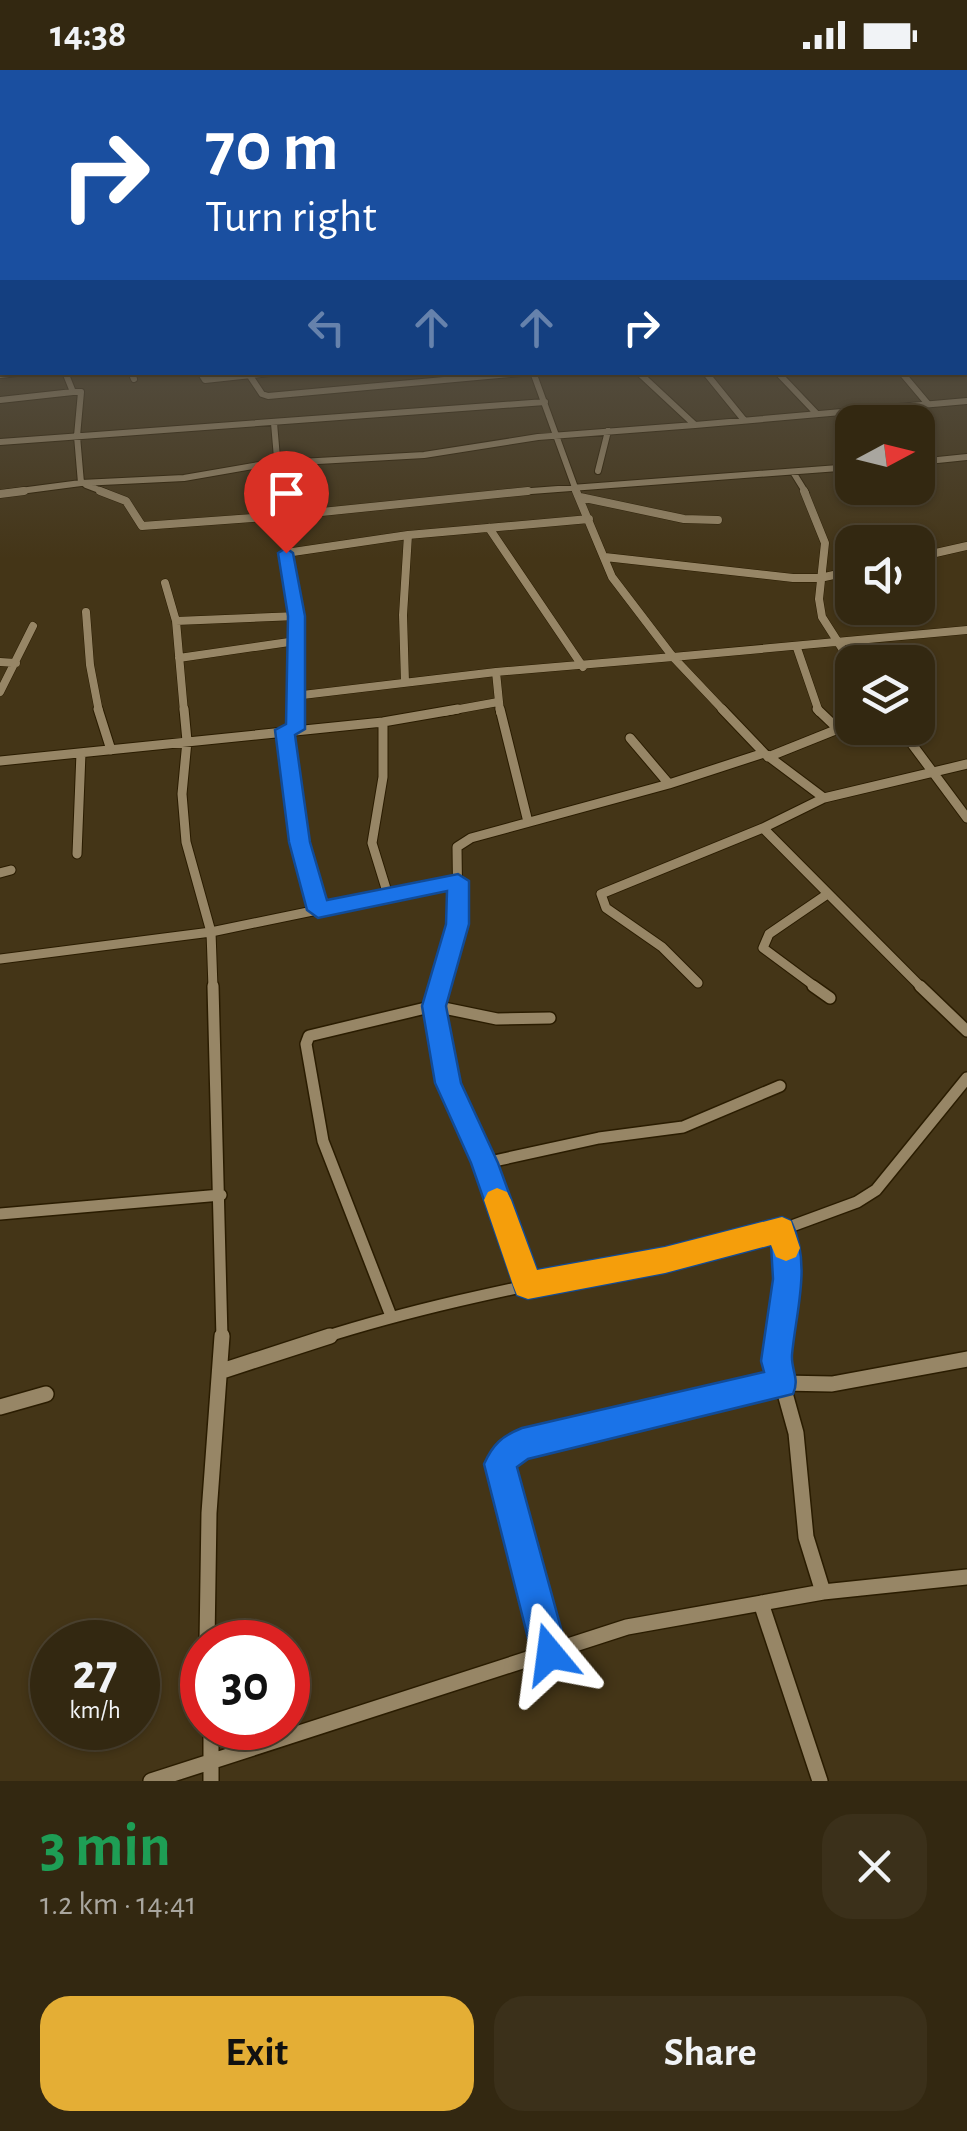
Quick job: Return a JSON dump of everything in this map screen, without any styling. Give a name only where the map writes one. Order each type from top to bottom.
[{"type":"street","points":[[80,400],[77,436],[80,483]]},
{"type":"street","points":[[668,400],[695,425]]},
{"type":"street","points":[[728,400],[744,420]]},
{"type":"street","points":[[804,400],[817,414]]},
{"type":"street","points":[[924,400],[928,404]]},
{"type":"street","points":[[0,494],[80,483],[184,478],[280,462],[424,456],[603,431],[967,401]]},
{"type":"street","points":[[0,442],[545,402],[619,590],[673,658],[766,755],[824,798]]},
{"type":"street","points":[[274,423],[296,616],[290,730],[300,842],[318,910]]},
{"type":"street","points":[[574,445],[603,431]]},
{"type":"street","points":[[598,471],[603,431]]},
{"type":"street","points":[[935,460],[967,457]]},
{"type":"street","points":[[80,483],[126,500],[142,526],[575,486],[835,468]]},
{"type":"street","points":[[793,472],[818,516],[824,553],[820,578],[822,620],[839,644]]},
{"type":"street","points":[[580,498],[684,519],[718,520]]},
{"type":"street","points":[[286,553],[408,535],[589,519]]},
{"type":"street","points":[[489,528],[583,666]]},
{"type":"street","points":[[405,682],[402,615],[408,535]]},
{"type":"street","points":[[935,553],[967,546]]},
{"type":"street","points":[[605,557],[714,572],[820,578],[835,575]]},
{"type":"street","points":[[165,583],[176,621],[187,742],[182,794],[186,842],[211,932],[221,1194],[222,1371],[209,1513],[207,1620]]},
{"type":"street","points":[[86,612],[87,664],[111,750]]},
{"type":"street","points":[[176,621],[296,616]]},
{"type":"street","points":[[0,692],[33,626]]},
{"type":"street","points":[[294,696],[496,672],[967,630]]},
{"type":"street","points":[[179,658],[296,641]]},
{"type":"street","points":[[528,1285],[484,1163],[448,1083],[434,1006],[458,924],[457,848],[462,842],[766,755],[838,729],[822,721],[814,709],[797,648]]},
{"type":"street","points":[[0,662],[16,662]]},
{"type":"street","points":[[496,672],[498,702],[528,822]]},
{"type":"street","points":[[0,761],[383,722],[498,702]]},
{"type":"street","points":[[383,722],[383,778],[372,843],[388,895]]},
{"type":"street","points":[[630,738],[669,784]]},
{"type":"street","points":[[913,745],[967,818]]},
{"type":"street","points":[[76,854],[82,753]]},
{"type":"street","points":[[698,983],[662,947],[606,908],[601,894],[763,828],[824,798],[967,764]]},
{"type":"street","points":[[763,828],[826,895],[967,1031]]},
{"type":"street","points":[[0,959],[211,932],[458,881]]},
{"type":"street","points":[[826,895],[769,934],[763,948],[830,998]]},
{"type":"street","points":[[390,1316],[324,1140],[306,1044],[309,1036],[320,1030],[380,1022],[434,1006],[497,1019],[550,1018]]},
{"type":"street","points":[[222,1371],[390,1316],[665,1260],[782,1230],[857,1202],[876,1190],[967,1078]]},
{"type":"street","points":[[484,1163],[599,1138],[683,1128],[780,1086]]},
{"type":"street","points":[[0,1214],[221,1194]]},
{"type":"street","points":[[782,1230],[788,1279],[776,1361],[796,1433],[806,1537],[823,1592]]},
{"type":"street","points":[[550,1654],[502,1482],[500,1464],[508,1452],[522,1444],[782,1383],[832,1384],[967,1359]]},
{"type":"street","points":[[0,1407],[46,1394]]},
{"type":"street","points":[[152,1781],[627,1627],[823,1592],[967,1577]]},
{"type":"street","points":[[760,1603],[820,1781]]},
{"type":"street","points":[[211,1750],[211,1781]]},
{"type":"slow traffic","points":[[497,1200],[528,1285],[665,1260],[782,1230],[786,1248]]},
{"type":"route","points":[[286,553],[296,616],[295,729],[285,730],[300,842],[318,910],[458,881],[458,924],[434,1006],[448,1083],[484,1163],[528,1285],[665,1260],[782,1230],[788,1279],[776,1361],[782,1383],[522,1444],[508,1452],[500,1464],[550,1654]]}]
